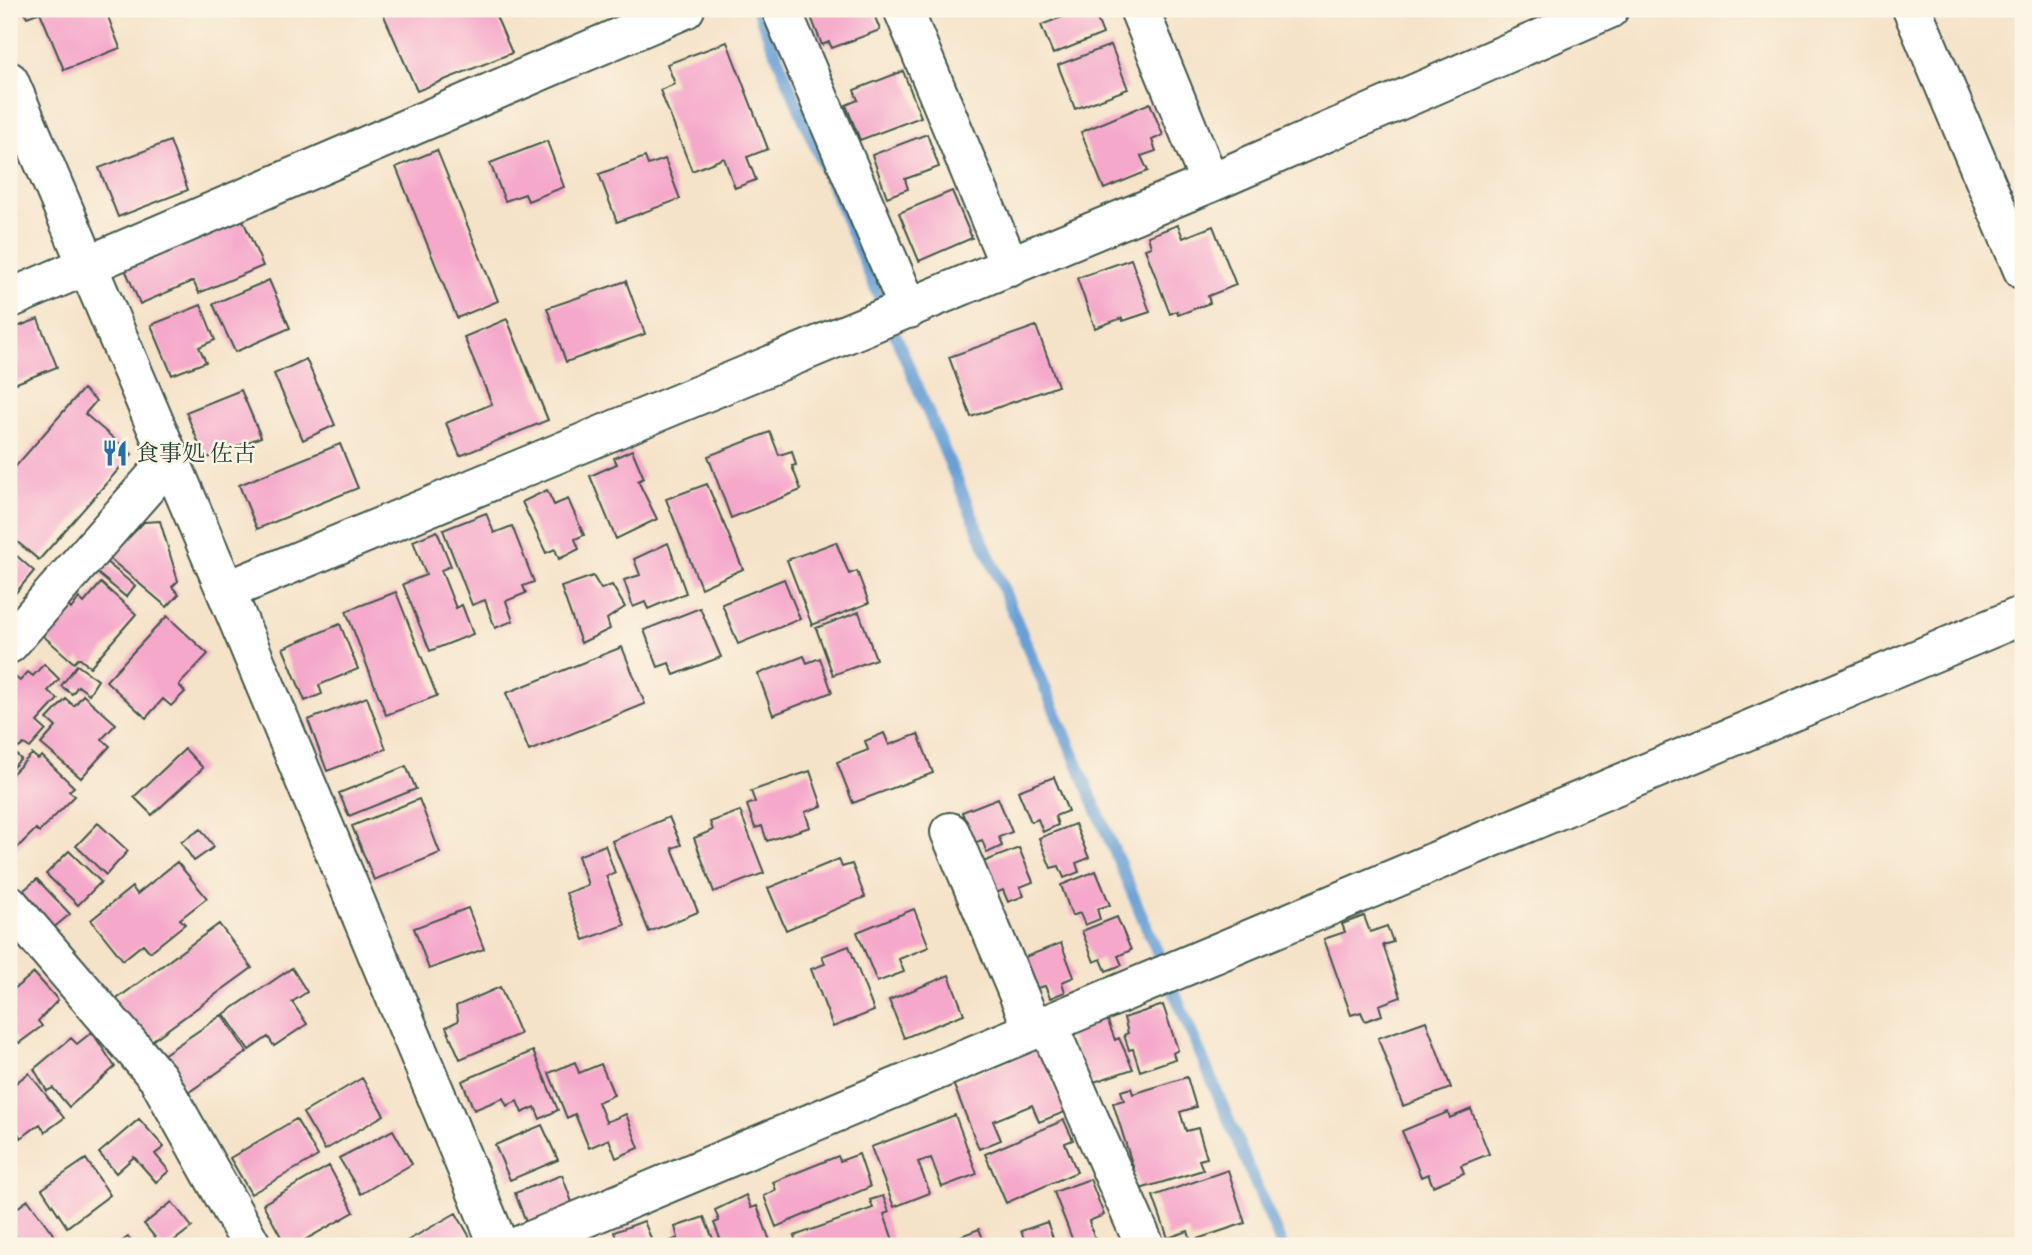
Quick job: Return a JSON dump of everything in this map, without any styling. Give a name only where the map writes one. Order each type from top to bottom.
[{"type":"street","points":[[9,299],[684,9]]},
{"type":"street","points":[[781,9],[909,309]]},
{"type":"street","points":[[904,9],[1010,267]]},
{"type":"street","points":[[1139,9],[1210,183]]},
{"type":"street","points":[[1912,9],[2023,270]]},
{"type":"street","points":[[226,592],[1210,183],[1590,12]]},
{"type":"street","points":[[9,81],[499,1246]]},
{"type":"street","points":[[9,644],[169,461]]},
{"type":"street","points":[[519,1246],[2023,615]]},
{"type":"street","points":[[950,832],[1145,1246]]},
{"type":"street","points":[[9,904],[158,1078],[252,1246]]},
{"type":"building","points":[[23,9],[105,9],[120,48],[64,70],[40,12],[27,17]]},
{"type":"building","points":[[381,9],[493,9],[512,53],[417,91]]},
{"type":"building","points":[[808,9],[872,9],[880,30],[832,48],[829,42],[822,45]]},
{"type":"building","points":[[1083,9],[1093,9],[1103,34],[1053,54],[1041,25]]},
{"type":"building","points":[[727,42],[768,149],[747,157],[756,180],[735,188],[724,158],[692,171],[660,90],[675,84],[667,64]]},
{"type":"building","points":[[1111,45],[1128,89],[1075,109],[1058,65]]},
{"type":"building","points":[[903,71],[921,117],[860,140],[846,105],[858,100],[854,90]]},
{"type":"building","points":[[1150,103],[1163,135],[1152,140],[1156,151],[1141,156],[1148,171],[1104,189],[1081,132]]},
{"type":"building","points":[[927,134],[939,167],[905,179],[908,189],[887,197],[872,155]]},
{"type":"building","points":[[170,141],[188,190],[118,217],[99,168]]},
{"type":"building","points":[[547,141],[564,187],[528,201],[525,194],[505,201],[490,163]]},
{"type":"building","points":[[437,150],[498,301],[457,318],[396,167]]},
{"type":"building","points":[[645,157],[648,165],[665,159],[680,199],[617,222],[599,174]]},
{"type":"building","points":[[952,191],[972,238],[919,261],[899,213]]},
{"type":"building","points":[[242,218],[263,266],[199,293],[193,281],[140,304],[125,269]]},
{"type":"building","points":[[1178,225],[1183,238],[1213,226],[1236,285],[1208,296],[1210,303],[1178,315],[1177,311],[1170,314],[1145,249],[1151,247],[1148,236]]},
{"type":"building","points":[[1131,259],[1150,312],[1095,328],[1077,278]]},
{"type":"building","points":[[269,280],[290,328],[235,352],[213,304]]},
{"type":"building","points":[[626,281],[645,334],[566,362],[547,308]]},
{"type":"building","points":[[201,305],[215,340],[199,347],[206,362],[172,375],[151,325]]},
{"type":"building","points":[[38,319],[57,367],[9,386],[9,330]]},
{"type":"building","points":[[507,319],[548,420],[460,456],[446,423],[492,404],[464,337]]},
{"type":"building","points":[[1036,326],[1058,386],[971,417],[949,357]]},
{"type":"building","points":[[306,359],[335,425],[303,440],[274,374]]},
{"type":"building","points":[[83,389],[96,401],[85,414],[132,454],[39,560],[9,535],[9,474]]},
{"type":"building","points":[[241,390],[261,437],[205,459],[186,412]]},
{"type":"building","points":[[770,432],[779,455],[792,451],[796,465],[792,466],[801,490],[731,518],[708,456]]},
{"type":"building","points":[[340,444],[358,488],[257,529],[239,485]]},
{"type":"building","points":[[632,450],[644,478],[638,481],[657,519],[616,539],[590,476],[617,464],[614,458]]},
{"type":"building","points":[[707,484],[743,569],[701,588],[666,499]]},
{"type":"building","points":[[547,490],[554,505],[568,499],[584,535],[575,539],[579,549],[559,559],[555,549],[546,553],[522,502]]},
{"type":"building","points":[[486,513],[494,533],[512,526],[534,582],[523,586],[526,593],[506,601],[513,621],[495,628],[485,600],[472,605],[443,530]]},
{"type":"building","points":[[160,521],[178,581],[172,587],[179,594],[167,607],[109,558],[144,522]]},
{"type":"building","points":[[437,531],[451,566],[441,570],[456,608],[462,605],[473,634],[430,651],[403,584],[426,575],[413,541]]},
{"type":"building","points":[[836,542],[849,574],[857,571],[869,603],[812,625],[787,560]]},
{"type":"building","points":[[668,543],[686,593],[648,609],[645,602],[633,607],[624,580],[640,575],[634,559]]},
{"type":"building","points":[[9,549],[34,571],[9,601]]},
{"type":"building","points":[[105,561],[135,586],[126,597],[96,572]]},
{"type":"building","points":[[593,576],[601,589],[612,585],[625,607],[607,619],[610,629],[581,643],[561,587]]},
{"type":"building","points":[[784,579],[800,619],[738,644],[722,604]]},
{"type":"building","points":[[101,583],[136,614],[90,667],[79,658],[74,663],[41,634],[67,605],[71,609],[79,598],[84,603]]},
{"type":"building","points":[[396,592],[437,696],[386,715],[346,611]]},
{"type":"building","points":[[700,608],[721,657],[674,675],[669,663],[658,667],[644,630]]},
{"type":"building","points":[[859,612],[876,659],[833,675],[816,628]]},
{"type":"building","points":[[167,616],[208,654],[179,685],[185,692],[171,706],[163,699],[146,718],[106,681]]},
{"type":"building","points":[[340,624],[358,669],[319,685],[322,694],[305,701],[283,648]]},
{"type":"building","points":[[622,647],[645,704],[529,751],[506,693]]},
{"type":"building","points":[[804,656],[807,663],[820,658],[832,692],[773,715],[758,674]]},
{"type":"building","points":[[44,664],[59,679],[48,691],[58,699],[37,722],[46,730],[30,748],[24,744],[19,748],[9,739],[9,674],[20,681],[28,672],[33,676]]},
{"type":"building","points":[[77,665],[98,680],[89,694],[78,686],[72,694],[61,686]]},
{"type":"building","points":[[83,695],[116,724],[102,739],[110,746],[81,778],[41,744],[56,727],[47,719],[66,699],[74,706]]},
{"type":"building","points":[[367,697],[386,749],[327,771],[308,720]]},
{"type":"building","points":[[884,733],[889,745],[918,734],[933,773],[853,803],[837,762],[868,750],[865,741]]},
{"type":"building","points":[[9,748],[21,759],[9,771]]},
{"type":"building","points":[[185,749],[203,768],[152,815],[134,797]]},
{"type":"building","points":[[32,754],[38,759],[42,756],[74,787],[69,791],[75,796],[39,832],[36,829],[12,853],[9,850],[9,777]]},
{"type":"building","points":[[406,766],[416,789],[349,816],[339,793]]},
{"type":"building","points":[[810,771],[822,806],[805,812],[810,827],[767,841],[762,826],[755,828],[747,805],[755,802],[751,791]]},
{"type":"building","points":[[1054,777],[1068,811],[1055,816],[1058,825],[1043,832],[1038,819],[1031,822],[1018,791]]},
{"type":"building","points":[[998,798],[1012,832],[999,837],[1002,846],[987,853],[982,840],[974,843],[962,812]]},
{"type":"building","points":[[419,799],[440,853],[374,880],[352,826]]},
{"type":"building","points":[[740,811],[764,873],[714,892],[694,838],[713,830],[710,822]]},
{"type":"building","points":[[669,817],[681,845],[672,848],[698,912],[649,932],[612,841]]},
{"type":"building","points":[[98,823],[128,851],[106,875],[76,846]]},
{"type":"building","points":[[1075,824],[1089,858],[1076,863],[1079,872],[1064,878],[1059,866],[1051,868],[1039,838]]},
{"type":"building","points":[[201,829],[214,847],[194,861],[181,842]]},
{"type":"building","points":[[605,845],[615,873],[606,876],[625,925],[584,940],[566,893],[588,885],[578,856]]},
{"type":"building","points":[[1019,848],[1033,882],[1020,887],[1024,896],[1008,902],[1003,890],[996,893],[983,862]]},
{"type":"building","points":[[69,851],[101,882],[78,905],[46,874]]},
{"type":"building","points":[[839,859],[842,867],[852,864],[865,897],[786,930],[768,888]]},
{"type":"building","points":[[177,862],[207,898],[180,919],[185,924],[150,952],[143,944],[123,960],[91,920],[132,887],[137,894]]},
{"type":"building","points":[[1096,871],[1110,905],[1097,909],[1100,919],[1085,925],[1080,913],[1072,916],[1061,885]]},
{"type":"building","points":[[37,879],[70,914],[51,930],[18,895]]},
{"type":"building","points":[[468,908],[484,949],[429,969],[414,928]]},
{"type":"building","points":[[914,909],[929,947],[899,959],[904,972],[877,982],[857,932]]},
{"type":"building","points":[[1364,916],[1370,932],[1387,926],[1393,942],[1383,945],[1401,997],[1379,1005],[1382,1015],[1365,1021],[1361,1012],[1351,1015],[1324,939],[1345,932],[1342,924]]},
{"type":"building","points":[[1117,917],[1131,950],[1118,956],[1122,965],[1106,971],[1101,959],[1094,962],[1082,931]]},
{"type":"building","points":[[219,924],[252,968],[146,1045],[114,1001]]},
{"type":"building","points":[[1061,943],[1074,977],[1062,982],[1065,992],[1050,998],[1045,986],[1037,988],[1025,957]]},
{"type":"building","points":[[849,946],[874,1011],[833,1027],[811,969],[825,964],[822,956]]},
{"type":"building","points":[[292,968],[307,992],[292,1002],[307,1024],[274,1046],[268,1037],[249,1050],[224,1014]]},
{"type":"building","points":[[34,973],[58,1000],[38,1021],[42,1026],[19,1043],[9,1030],[9,993]]},
{"type":"building","points":[[949,975],[964,1014],[904,1038],[889,1000]]},
{"type":"building","points":[[500,987],[520,1034],[460,1059],[446,1027],[458,1021],[456,1006]]},
{"type":"building","points":[[1163,1005],[1178,1050],[1173,1053],[1175,1059],[1140,1071],[1133,1049],[1129,1050],[1124,1035],[1128,1033],[1124,1018]]},
{"type":"building","points":[[222,1015],[247,1052],[189,1092],[163,1055]]},
{"type":"building","points":[[1106,1016],[1115,1040],[1119,1038],[1133,1069],[1088,1084],[1068,1029]]},
{"type":"building","points":[[1426,1021],[1451,1088],[1403,1106],[1378,1038]]},
{"type":"building","points":[[92,1032],[115,1067],[69,1107],[53,1088],[47,1091],[34,1069],[71,1038],[77,1044]]},
{"type":"building","points":[[1039,1049],[1065,1112],[1039,1122],[1032,1105],[993,1121],[1001,1140],[979,1149],[953,1083]]},
{"type":"building","points":[[533,1051],[558,1110],[540,1119],[535,1107],[522,1113],[517,1101],[507,1106],[503,1098],[474,1110],[462,1081]]},
{"type":"building","points":[[575,1062],[579,1073],[601,1064],[614,1095],[598,1102],[606,1122],[626,1114],[639,1148],[616,1158],[609,1139],[589,1148],[575,1114],[567,1118],[549,1073]]},
{"type":"building","points":[[29,1073],[64,1118],[45,1132],[40,1124],[21,1138],[14,1128],[9,1132],[9,1088]]},
{"type":"building","points":[[1187,1077],[1196,1107],[1180,1112],[1186,1131],[1198,1128],[1207,1158],[1199,1160],[1203,1170],[1140,1189],[1113,1103],[1124,1100],[1121,1091],[1131,1088],[1133,1094]]},
{"type":"building","points":[[362,1078],[384,1115],[325,1150],[303,1113]]},
{"type":"building","points":[[1471,1109],[1489,1154],[1461,1165],[1464,1173],[1433,1186],[1428,1174],[1421,1177],[1402,1131],[1448,1112],[1450,1118]]},
{"type":"building","points":[[955,1115],[977,1174],[942,1187],[931,1158],[918,1162],[930,1193],[894,1207],[871,1147]]},
{"type":"building","points":[[139,1119],[164,1147],[155,1154],[169,1171],[156,1182],[134,1157],[116,1173],[99,1153]]},
{"type":"building","points":[[296,1119],[318,1156],[251,1194],[230,1158]]},
{"type":"building","points":[[1064,1120],[1073,1140],[1065,1143],[1077,1172],[1006,1203],[985,1154]]},
{"type":"building","points":[[542,1125],[558,1160],[510,1180],[495,1145]]},
{"type":"building","points":[[393,1130],[412,1164],[361,1194],[339,1158]]},
{"type":"building","points":[[859,1154],[870,1187],[776,1227],[764,1196],[776,1190],[773,1182],[838,1156],[840,1161]]},
{"type":"building","points":[[86,1159],[110,1195],[67,1227],[42,1189]]},
{"type":"building","points":[[329,1166],[354,1212],[294,1246],[286,1246],[263,1204]]},
{"type":"building","points":[[1228,1170],[1245,1223],[1191,1241],[1188,1231],[1168,1238],[1153,1196]]},
{"type":"building","points":[[562,1175],[573,1205],[526,1222],[515,1193]]},
{"type":"building","points":[[1090,1179],[1104,1215],[1089,1221],[1096,1242],[1075,1246],[1054,1192]]},
{"type":"building","points":[[746,1195],[751,1208],[757,1206],[772,1246],[723,1246],[714,1223],[719,1221],[715,1210]]},
{"type":"building","points":[[883,1196],[889,1212],[884,1214],[895,1246],[798,1246],[794,1236],[873,1208],[870,1200]]},
{"type":"building","points":[[28,1200],[56,1238],[46,1246],[9,1246],[9,1214]]},
{"type":"building","points":[[172,1202],[192,1227],[167,1246],[162,1246],[144,1224]]},
{"type":"building","points":[[456,1213],[475,1246],[398,1246]]},
{"type":"building","points":[[704,1217],[716,1246],[670,1246],[668,1242],[678,1238],[675,1227]]},
{"type":"building","points":[[644,1221],[654,1246],[619,1246],[614,1232]]},
{"type":"building","points":[[1047,1222],[1056,1246],[1027,1246],[1021,1231]]},
{"type":"building","points":[[979,1229],[986,1246],[935,1246]]},
{"type":"building","points":[[128,1237],[135,1246],[115,1246]]},
{"type":"waterway","points":[[757,9],[1282,1246]]},
{"type":"place","name":"食事処 佐古","points":[[115,453]]}]
